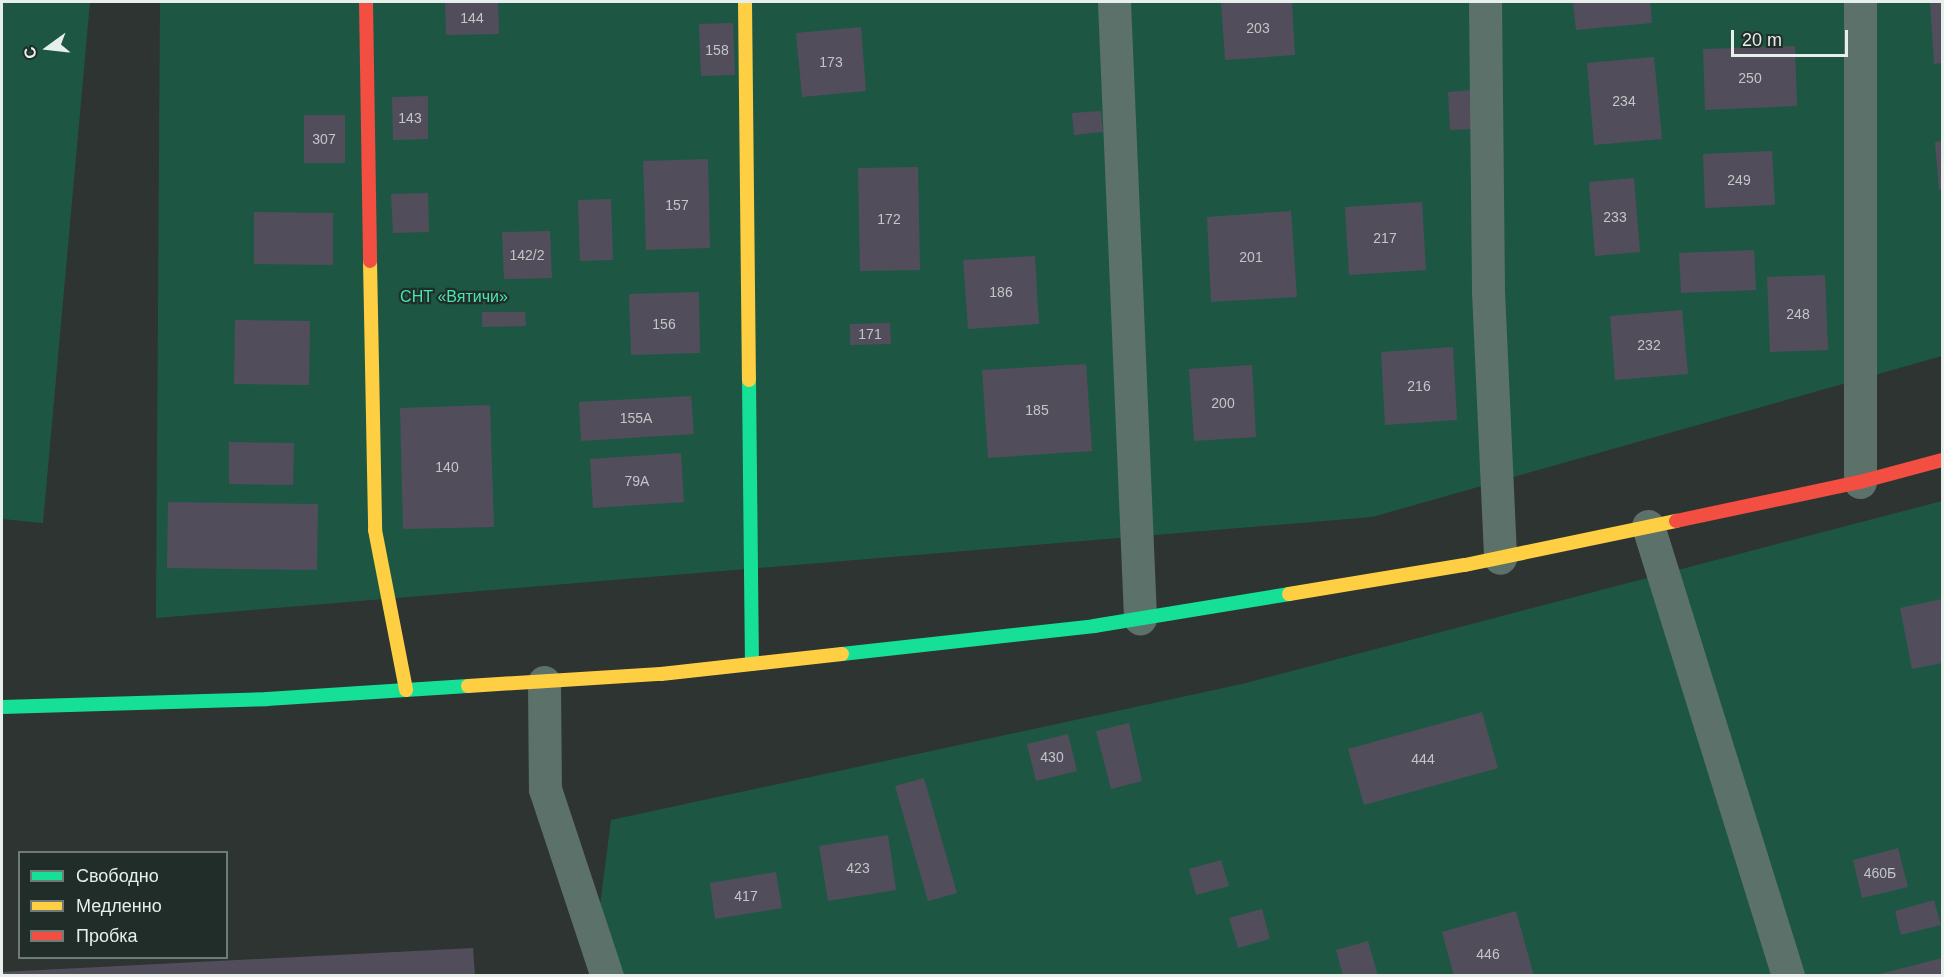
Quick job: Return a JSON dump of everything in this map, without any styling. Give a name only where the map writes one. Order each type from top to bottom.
[{"type":"main road","points":[[366,2],[375,531],[406,690]]},
{"type":"main road","points":[[745,2],[752,664]]},
{"type":"main road","points":[[2,706],[267,699],[544,682],[752,664],[1140,618],[1500,558],[1860,482],[1942,460]]},
{"type":"street","points":[[1114,2],[1140,618]]},
{"type":"street","points":[[1485,2],[1488,291],[1500,558]]},
{"type":"street","points":[[1860,2],[1860,482]]},
{"type":"street","points":[[1648,526],[1788,975]]},
{"type":"street","points":[[544,682],[545,789],[607,975]]},
{"type":"green space","points":[[2,2],[90,2],[43,523],[2,519]]},
{"type":"green space","name":"СНТ «Вятичи»","points":[[160,2],[1942,2],[1942,356],[1372,517],[156,618]]},
{"type":"green space","points":[[1942,501],[1942,975],[591,976],[611,820],[1242,684]]},
{"type":"building","points":[[445,2],[498,2],[499,34],[446,35]]},
{"type":"building","points":[[1221,2],[1292,2],[1295,55],[1225,60]]},
{"type":"building","points":[[1573,2],[1650,2],[1652,23],[1576,30]]},
{"type":"building","points":[[1930,2],[1942,2],[1942,63],[1934,64]]},
{"type":"building","points":[[733,23],[735,75],[701,76],[699,24]]},
{"type":"building","points":[[861,27],[866,91],[802,97],[796,33]]},
{"type":"building","points":[[1795,46],[1797,106],[1705,110],[1703,49]]},
{"type":"building","points":[[1654,57],[1662,139],[1594,145],[1587,63]]},
{"type":"building","points":[[1471,90],[1474,129],[1450,130],[1448,92]]},
{"type":"building","points":[[428,96],[428,139],[393,140],[392,97]]},
{"type":"building","points":[[1101,111],[1103,132],[1074,135],[1072,113]]},
{"type":"building","points":[[304,115],[345,115],[345,163],[304,163]]},
{"type":"building","points":[[1942,141],[1942,190],[1939,190],[1935,142]]},
{"type":"building","points":[[1772,151],[1775,205],[1705,208],[1703,154]]},
{"type":"building","points":[[708,159],[710,248],[646,250],[643,161]]},
{"type":"building","points":[[918,167],[920,270],[860,271],[858,168]]},
{"type":"building","points":[[1634,178],[1640,252],[1595,256],[1589,182]]},
{"type":"building","points":[[428,193],[429,232],[393,233],[391,194]]},
{"type":"building","points":[[611,199],[613,260],[580,261],[578,200]]},
{"type":"building","points":[[1422,202],[1426,270],[1349,275],[1345,207]]},
{"type":"building","points":[[1291,211],[1297,297],[1211,302],[1207,217]]},
{"type":"building","points":[[254,212],[333,213],[333,265],[254,264]]},
{"type":"building","points":[[550,231],[552,278],[504,279],[502,232]]},
{"type":"building","points":[[1754,250],[1756,290],[1681,293],[1679,253]]},
{"type":"building","points":[[1035,256],[1039,324],[968,329],[963,260]]},
{"type":"building","points":[[1825,275],[1828,350],[1770,352],[1767,277]]},
{"type":"building","points":[[699,292],[700,353],[631,355],[629,294]]},
{"type":"building","points":[[1682,310],[1688,374],[1615,380],[1610,316]]},
{"type":"building","points":[[482,312],[525,312],[526,326],[482,327]]},
{"type":"building","points":[[235,320],[310,321],[309,385],[234,384]]},
{"type":"building","points":[[890,323],[891,344],[850,345],[850,324]]},
{"type":"building","points":[[1453,347],[1457,420],[1385,425],[1381,352]]},
{"type":"building","points":[[1086,364],[1092,451],[988,458],[982,370]]},
{"type":"building","points":[[1252,365],[1256,437],[1194,441],[1189,369]]},
{"type":"building","points":[[691,396],[694,434],[581,441],[579,402]]},
{"type":"building","points":[[490,405],[494,527],[403,529],[400,408]]},
{"type":"building","points":[[229,442],[294,443],[293,485],[229,484]]},
{"type":"building","points":[[681,453],[684,502],[593,508],[590,459]]},
{"type":"building","points":[[168,502],[318,504],[317,570],[167,568]]},
{"type":"building","points":[[1942,599],[1942,663],[1912,669],[1900,608]]},
{"type":"building","points":[[1482,712],[1498,768],[1364,805],[1348,749]]},
{"type":"building","points":[[1129,723],[1142,781],[1111,789],[1096,731]]},
{"type":"building","points":[[1068,734],[1077,771],[1036,781],[1027,744]]},
{"type":"building","points":[[924,778],[957,893],[928,901],[895,786]]},
{"type":"building","points":[[888,835],[896,890],[828,901],[819,846]]},
{"type":"building","points":[[1898,848],[1908,887],[1862,898],[1853,860]]},
{"type":"building","points":[[1221,860],[1229,886],[1196,895],[1189,869]]},
{"type":"building","points":[[776,872],[782,908],[715,919],[710,883]]},
{"type":"building","points":[[1934,900],[1941,925],[1901,935],[1895,911]]},
{"type":"building","points":[[1262,909],[1270,939],[1238,948],[1229,918]]},
{"type":"building","points":[[1516,911],[1534,976],[1454,976],[1442,932]]},
{"type":"building","points":[[1368,941],[1378,976],[1343,976],[1336,950]]},
{"type":"building","points":[[473,948],[475,976],[2,976],[2,972]]},
{"type":"building","points":[[1942,958],[1942,976],[1876,976],[1876,975]]},
{"type":"traffic: fast","points":[[749,380],[752,664]]},
{"type":"traffic: fast","points":[[842,654],[1094,626],[1289,594]]},
{"type":"traffic: fast","points":[[2,707],[267,699],[468,686]]},
{"type":"traffic: slow","points":[[745,2],[749,380]]},
{"type":"traffic: slow","points":[[370,261],[375,530],[406,690]]},
{"type":"traffic: slow","points":[[1289,594],[1465,565],[1676,521]]},
{"type":"traffic: slow","points":[[468,686],[661,674],[842,654]]},
{"type":"traffic: jam","points":[[366,2],[370,261]]},
{"type":"traffic: jam","points":[[1676,521],[1860,482],[1942,460]]}]
